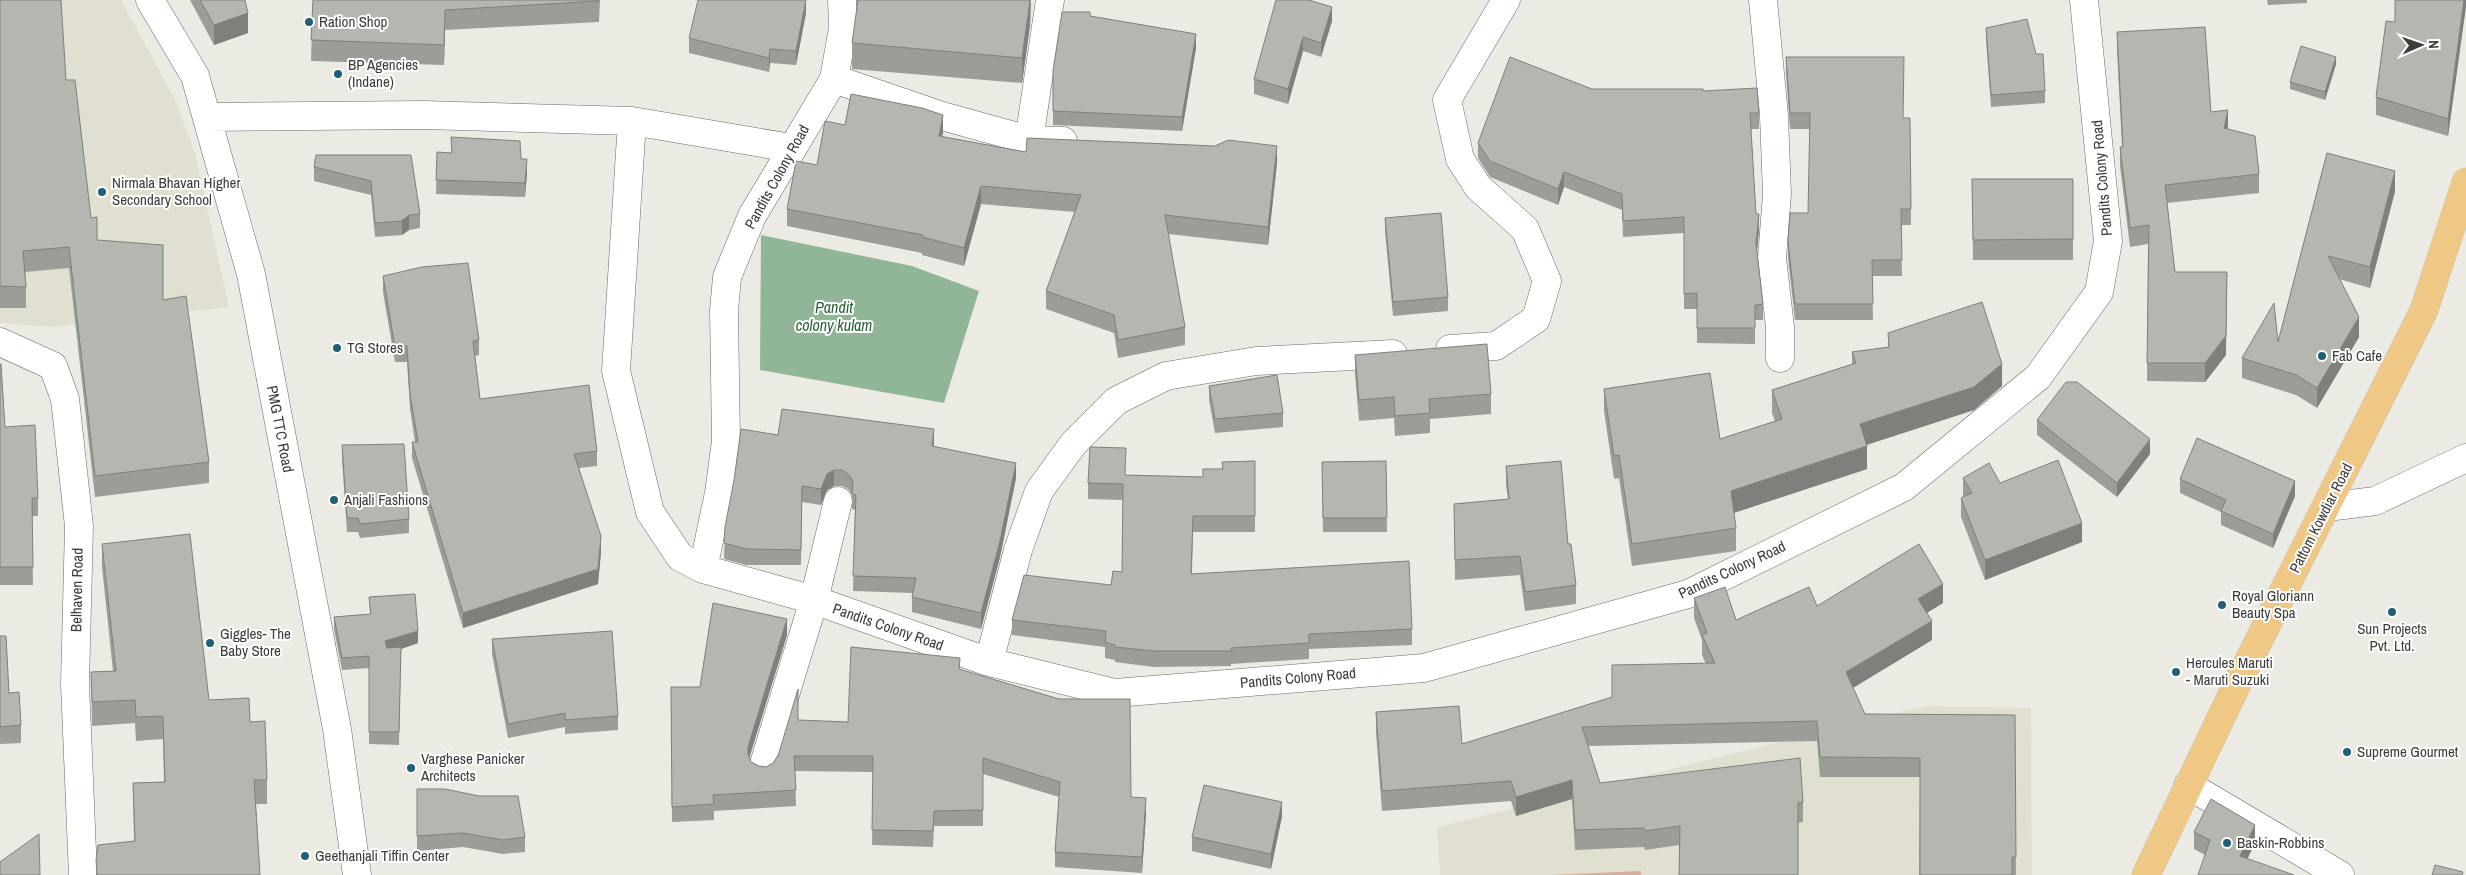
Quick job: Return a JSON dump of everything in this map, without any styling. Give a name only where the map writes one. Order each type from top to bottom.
[{"type":"main road","name":"Pattom Kowdiar Road","points":[[2146,875],[2188,785],[2424,310],[2466,182]]},
{"type":"street","name":"PMG TTC Road","points":[[150,0],[195,76],[251,274],[337,729],[357,875]]},
{"type":"street","name":"Pandits Colony Road","points":[[842,0],[843,28],[834,79],[752,216],[727,277],[724,311],[726,442],[719,493],[703,569],[814,600],[989,662],[1115,693],[1424,668],[1688,594],[1904,487],[2038,377],[2099,292],[2108,241],[2084,0]]},
{"type":"street","points":[[1029,140],[1050,0]]},
{"type":"street","points":[[1764,0],[1774,116],[1777,194],[1772,258],[1780,327],[1780,358]]},
{"type":"street","points":[[989,662],[1015,558],[1038,491],[1074,444],[1116,401],[1166,376],[1256,361],[1496,346],[1536,319],[1547,281],[1525,229],[1478,188],[1460,159],[1447,100],[1503,1]]},
{"type":"street","points":[[834,79],[942,116],[1029,140],[1088,142]]},
{"type":"street","points":[[207,117],[424,115],[632,121],[791,148]]},
{"type":"street","points":[[632,121],[616,371],[650,512],[680,557],[703,569]]},
{"type":"street","name":"Belhaven Road","points":[[0,342],[53,366],[65,399],[78,526],[75,684],[83,875]]},
{"type":"street","points":[[2327,507],[2376,501],[2466,458]]},
{"type":"street","points":[[763,767],[814,600],[838,500]]},
{"type":"street","points":[[2188,785],[2340,875]]},
{"type":"shaded area","name":"Nirmala Bhavan Higher Secondary School","points":[[0,0],[121,0],[176,101],[196,157],[229,307],[54,327],[0,323]]},
{"type":"shaded area","points":[[1924,706],[2031,708],[2032,875],[1440,875],[1437,827]]},
{"type":"shaded area","points":[[1641,871],[1641,875],[1549,875]]},
{"type":"water","name":"Pandit colony kulam","points":[[761,235],[912,266],[979,291],[944,403],[760,370]]},
{"type":"building","points":[[0,0],[61,0],[66,80],[75,80],[91,218],[97,217],[97,240],[163,245],[163,300],[186,296],[209,462],[95,476],[69,247],[23,251],[26,287],[0,286]]},
{"type":"building","points":[[200,0],[245,0],[248,13],[214,25]]},
{"type":"building","points":[[313,0],[599,1],[445,10],[444,45],[311,40]]},
{"type":"building","points":[[698,0],[806,0],[796,51],[770,49],[769,58],[689,38]]},
{"type":"building","points":[[858,0],[1030,0],[1022,58],[852,43]]},
{"type":"building","points":[[1276,0],[1309,0],[1332,7],[1321,43],[1303,37],[1288,89],[1254,79]]},
{"type":"building","points":[[2395,0],[2464,0],[2448,119],[2376,97],[2386,21],[2395,22]]},
{"type":"building","points":[[1062,12],[1090,12],[1090,16],[1196,34],[1182,117],[1053,111],[1053,71]]},
{"type":"building","points":[[2027,19],[2036,54],[2043,54],[2045,91],[1991,95],[1986,28]]},
{"type":"building","points":[[2205,27],[2211,112],[2228,110],[2224,128],[2255,136],[2259,174],[2165,185],[2175,272],[2227,272],[2226,336],[2205,363],[2147,363],[2149,225],[2130,228],[2120,147],[2123,147],[2117,32]]},
{"type":"building","points":[[2301,46],[2336,57],[2325,92],[2290,82]]},
{"type":"building","points":[[1510,57],[1592,89],[1703,89],[1703,91],[1757,88],[1759,113],[1750,113],[1756,214],[1759,214],[1756,244],[1763,304],[1755,305],[1755,328],[1697,328],[1697,293],[1684,294],[1684,217],[1623,221],[1622,194],[1564,172],[1558,189],[1490,161],[1478,143]]},
{"type":"building","points":[[1786,57],[1904,57],[1903,118],[1910,118],[1911,209],[1901,209],[1902,260],[1872,260],[1873,304],[1795,304],[1788,242],[1790,213],[1808,213],[1810,113],[1790,113]]},
{"type":"building","points":[[851,94],[922,108],[943,115],[939,136],[1026,152],[1027,138],[1215,146],[1228,140],[1277,146],[1268,227],[1165,215],[1185,327],[1118,340],[1114,315],[1046,291],[1081,195],[981,186],[964,248],[922,237],[923,235],[787,209],[796,161],[817,165],[825,121],[845,125]]},
{"type":"building","points":[[451,137],[520,141],[521,159],[527,159],[525,183],[436,180],[437,152],[452,153]]},
{"type":"building","points":[[2327,153],[2395,171],[2370,267],[2328,256],[2359,317],[2317,388],[2296,375],[2242,358],[2274,303],[2278,342]]},
{"type":"building","points":[[316,155],[411,155],[420,214],[409,215],[402,221],[375,223],[371,181],[314,167]]},
{"type":"building","points":[[1972,179],[2073,179],[2073,239],[1973,240]]},
{"type":"building","points":[[1441,213],[1448,297],[1393,302],[1385,218]]},
{"type":"building","points":[[468,263],[479,340],[473,341],[480,399],[589,385],[597,451],[574,454],[601,536],[598,569],[463,613],[412,442],[418,442],[410,394],[407,346],[395,347],[383,276],[422,267]]},
{"type":"building","points":[[1982,302],[2002,364],[1974,387],[1860,424],[1867,446],[1731,491],[1736,528],[1632,544],[1619,455],[1614,456],[1604,389],[1710,373],[1720,439],[1782,419],[1772,390],[1856,363],[1852,352],[1889,347],[1888,333]]},
{"type":"building","points":[[1487,344],[1491,394],[1429,399],[1430,413],[1395,416],[1394,397],[1359,400],[1355,355]]},
{"type":"building","points":[[0,364],[5,427],[35,425],[38,498],[32,498],[33,567],[0,567]]},
{"type":"building","points":[[1277,375],[1283,413],[1215,419],[1209,386]]},
{"type":"building","points":[[2066,382],[2077,382],[2150,439],[2117,483],[2037,420]]},
{"type":"building","points":[[782,409],[934,429],[932,446],[1016,463],[1000,541],[981,613],[912,597],[916,578],[853,576],[856,495],[852,494],[853,481],[842,470],[834,470],[827,474],[821,489],[802,486],[801,550],[746,549],[724,543],[741,429],[778,435]]},
{"type":"building","points":[[2197,438],[2295,481],[2273,534],[2221,511],[2226,500],[2180,479]]},
{"type":"building","points":[[404,444],[409,519],[360,524],[358,518],[347,518],[342,445]]},
{"type":"building","points":[[1090,447],[1126,448],[1125,475],[1203,477],[1203,469],[1223,469],[1222,462],[1255,461],[1255,516],[1193,516],[1191,574],[1409,561],[1412,629],[1309,634],[1309,643],[1231,648],[1231,651],[1154,651],[1115,647],[1115,645],[1105,642],[1106,631],[1012,620],[1024,575],[1111,585],[1113,571],[1122,572],[1123,484],[1088,483]]},
{"type":"building","points":[[2058,460],[2082,523],[1985,560],[1961,498],[1972,493],[1963,478],[1989,463],[2000,483]]},
{"type":"building","points":[[1386,461],[1387,518],[1323,518],[1322,462]]},
{"type":"building","points":[[1561,461],[1568,544],[1571,544],[1576,585],[1525,592],[1520,556],[1455,560],[1454,504],[1509,499],[1506,466]]},
{"type":"building","points":[[190,534],[209,700],[249,698],[250,722],[265,721],[267,780],[254,780],[260,875],[97,875],[98,845],[135,841],[133,783],[165,782],[163,716],[136,717],[135,700],[92,702],[91,672],[116,671],[102,544]]},
{"type":"building","points":[[1919,544],[1943,584],[1918,599],[1932,621],[1846,672],[1865,714],[2015,715],[2016,857],[2012,857],[2012,875],[1920,875],[1920,758],[1820,757],[1817,721],[1582,727],[1600,783],[1800,758],[1803,802],[1798,803],[1798,875],[1679,875],[1680,826],[1645,831],[1644,828],[1575,830],[1572,780],[1516,797],[1511,781],[1382,791],[1376,712],[1459,706],[1462,744],[1612,697],[1612,665],[1715,663],[1702,635],[1707,633],[1694,598],[1725,587],[1736,620],[1809,587],[1817,606]]},
{"type":"building","points":[[415,594],[418,631],[385,641],[387,648],[401,647],[399,732],[369,732],[369,656],[342,658],[334,617],[371,614],[369,597]]},
{"type":"building","points":[[713,603],[787,619],[748,747],[751,762],[759,766],[766,767],[773,763],[778,756],[798,689],[798,720],[848,722],[851,647],[960,658],[959,669],[1059,699],[1130,699],[1131,797],[1146,798],[1142,857],[1055,852],[1060,782],[983,758],[983,810],[934,811],[933,831],[872,830],[873,756],[794,756],[796,790],[713,795],[714,804],[672,807],[671,687],[700,687]]},
{"type":"building","points":[[612,631],[618,716],[565,720],[565,713],[508,724],[492,639]]},
{"type":"building","points":[[0,636],[6,636],[9,693],[19,692],[21,725],[0,727]]},
{"type":"building","points":[[1204,785],[1282,802],[1271,854],[1192,837]]},
{"type":"building","points":[[417,789],[445,789],[479,796],[518,796],[525,837],[503,840],[463,833],[417,836]]},
{"type":"building","points":[[2211,799],[2255,825],[2240,856],[2294,875],[2198,875],[2210,840],[2194,832]]},
{"type":"building","points":[[39,834],[40,875],[0,875],[0,862]]},
{"type":"building","points":[[2435,865],[2463,872],[2462,875],[2432,875]]},
{"type":"place","name":"Ration Shop","points":[[309,22]]},
{"type":"place","name":"BP Agencies (Indane)","points":[[338,74]]},
{"type":"place","name":"Nirmala Bhavan Higher Secondary School","points":[[102,192]]},
{"type":"place","name":"TG Stores","points":[[337,348]]},
{"type":"place","name":"Fab Cafe","points":[[2322,356]]},
{"type":"place","name":"Anjali Fashions","points":[[334,500]]},
{"type":"place","name":"Royal Gloriann Beauty Spa","points":[[2222,605]]},
{"type":"place","name":"Sun Projects Pvt. Ltd.","points":[[2392,612]]},
{"type":"place","name":"Giggles- The Baby Store","points":[[210,643]]},
{"type":"place","name":"Hercules Maruti - Maruti Suzuki","points":[[2176,672]]},
{"type":"place","name":"Supreme Gourmet","points":[[2347,752]]},
{"type":"place","name":"Varghese Panicker Architects","points":[[411,768]]},
{"type":"place","name":"Baskin-Robbins","points":[[2227,843]]},
{"type":"place","name":"Geethanjali Tiffin Center","points":[[305,856]]}]
